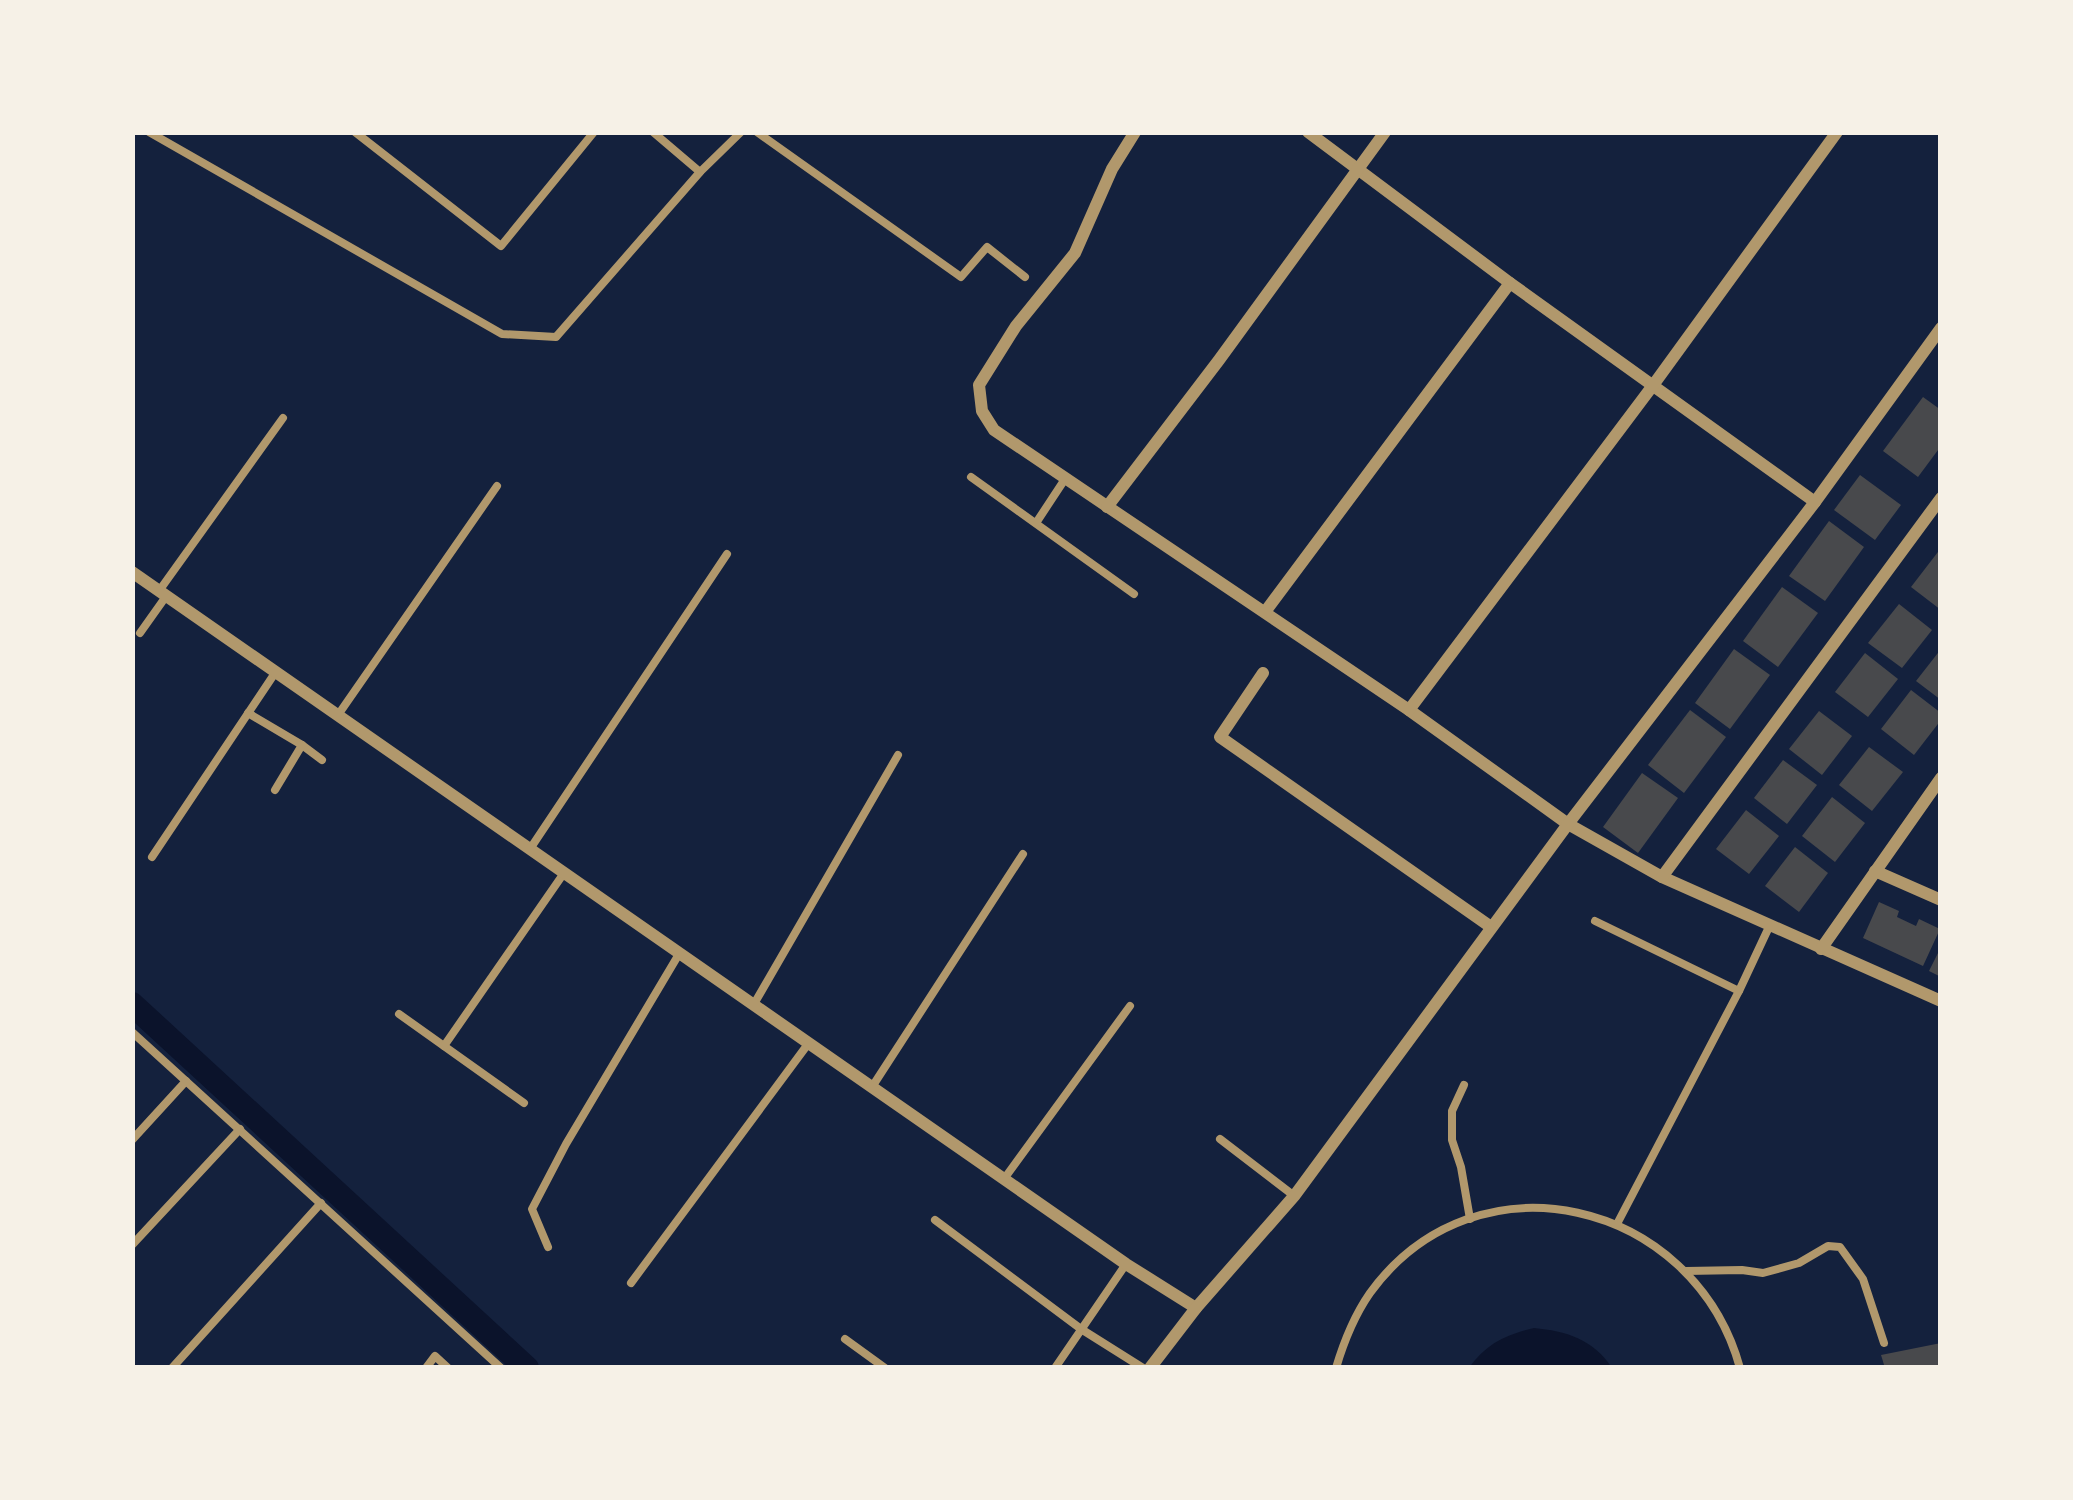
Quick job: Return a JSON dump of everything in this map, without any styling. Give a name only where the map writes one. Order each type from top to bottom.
[{"type":"street","points":[[1135,132],[1112,169],[1075,253],[1016,326],[979,385],[982,411],[994,430],[1409,710],[1568,824],[1662,877],[1941,1001]]},
{"type":"street","points":[[1309,132],[1815,502]]},
{"type":"street","points":[[1106,507],[1385,132]]},
{"type":"street","points":[[1409,710],[1837,132]]},
{"type":"street","points":[[1265,612],[1510,283]]},
{"type":"street","points":[[1147,1368],[1294,1196],[1941,328]]},
{"type":"street","points":[[1662,877],[1941,498]]},
{"type":"street","points":[[132,572],[1126,1264],[1196,1308]]},
{"type":"street","points":[[1262,673],[1220,737],[1491,927]]},
{"type":"street","points":[[1821,949],[1941,778]]},
{"type":"street","points":[[1875,871],[1941,900]]},
{"type":"lane","points":[[149,132],[502,334],[525,337],[556,337],[700,172],[741,132]]},
{"type":"lane","points":[[355,132],[502,246],[594,132]]},
{"type":"lane","points":[[652,132],[700,172]]},
{"type":"lane","points":[[757,132],[961,277],[987,247],[1025,277]]},
{"type":"lane","points":[[140,633],[283,418]]},
{"type":"lane","points":[[971,476],[1134,594]]},
{"type":"lane","points":[[1036,524],[1065,479]]},
{"type":"lane","points":[[338,715],[497,486]]},
{"type":"lane","points":[[530,849],[727,554]]},
{"type":"lane","points":[[152,857],[276,672]]},
{"type":"lane","points":[[248,713],[322,760]]},
{"type":"lane","points":[[275,790],[302,745]]},
{"type":"lane","points":[[754,1004],[898,755]]},
{"type":"lane","points":[[872,1088],[1023,854]]},
{"type":"lane","points":[[444,1046],[564,872]]},
{"type":"lane","points":[[1595,921],[1739,991]]},
{"type":"lane","points":[[1617,1224],[1769,927]]},
{"type":"lane","points":[[548,1247],[532,1209],[678,951]]},
{"type":"lane","points":[[1004,1179],[1130,1006]]},
{"type":"lane","points":[[398,1014],[524,1103]]},
{"type":"lane","points":[[132,1032],[501,1368]]},
{"type":"lane","points":[[631,1283],[809,1043]]},
{"type":"lane","points":[[132,1140],[186,1081]]},
{"type":"lane","points":[[1464,1084],[1452,1111],[1451,1140],[1470,1220]]},
{"type":"lane","points":[[132,1245],[240,1129]]},
{"type":"lane","points":[[1220,1139],[1294,1196]]},
{"type":"lane","points":[[172,1368],[321,1203]]},
{"type":"lane","points":[[1336,1368],[1355,1317],[1388,1271],[1432,1236],[1470,1220],[1541,1208],[1569,1210],[1617,1224],[1648,1240],[1686,1271],[1709,1299],[1739,1368]]},
{"type":"lane","points":[[935,1220],[1081,1330],[1147,1368]]},
{"type":"lane","points":[[1686,1271],[1763,1273],[1799,1263],[1828,1246],[1840,1247],[1863,1279],[1884,1343]]},
{"type":"lane","points":[[1055,1368],[1126,1264]]},
{"type":"lane","points":[[844,1339],[885,1368]]},
{"type":"lane","points":[[425,1368],[435,1356],[448,1368]]},
{"type":"water","points":[[1534,1328],[1578,1338],[1612,1368],[1469,1368],[1497,1342]]},
{"type":"building","points":[[1923,397],[1941,410],[1941,446],[1918,477],[1883,451]]},
{"type":"building","points":[[1860,475],[1901,505],[1875,540],[1834,510]]},
{"type":"building","points":[[1829,521],[1864,547],[1825,601],[1789,576]]},
{"type":"building","points":[[1941,548],[1941,610],[1911,587]]},
{"type":"building","points":[[1782,587],[1818,613],[1778,667],[1743,641]]},
{"type":"building","points":[[1899,604],[1932,630],[1902,668],[1868,643]]},
{"type":"building","points":[[1734,649],[1770,675],[1730,729],[1695,703]]},
{"type":"building","points":[[1941,649],[1941,700],[1916,681]]},
{"type":"building","points":[[1865,653],[1898,679],[1868,717],[1835,692]]},
{"type":"building","points":[[1911,690],[1941,713],[1941,720],[1914,755],[1881,729]]},
{"type":"building","points":[[1690,710],[1726,737],[1684,793],[1648,765]]},
{"type":"building","points":[[1819,711],[1852,736],[1822,775],[1789,749]]},
{"type":"building","points":[[1869,747],[1903,772],[1872,811],[1839,785]]},
{"type":"building","points":[[1783,760],[1817,785],[1787,824],[1754,798]]},
{"type":"building","points":[[1642,773],[1678,798],[1638,853],[1603,827]]},
{"type":"building","points":[[1832,797],[1865,823],[1835,862],[1802,836]]},
{"type":"building","points":[[1746,810],[1779,836],[1749,874],[1716,849]]},
{"type":"building","points":[[1795,847],[1828,873],[1799,912],[1765,886]]},
{"type":"building","points":[[1879,902],[1916,926],[1919,919],[1940,929],[1923,966],[1863,938]]},
{"type":"building","points":[[1941,947],[1941,977],[1929,971]]},
{"type":"building","points":[[1941,1343],[1941,1368],[1885,1368],[1881,1355]]},
{"type":"waterway","points":[[132,1004],[527,1368]]}]
